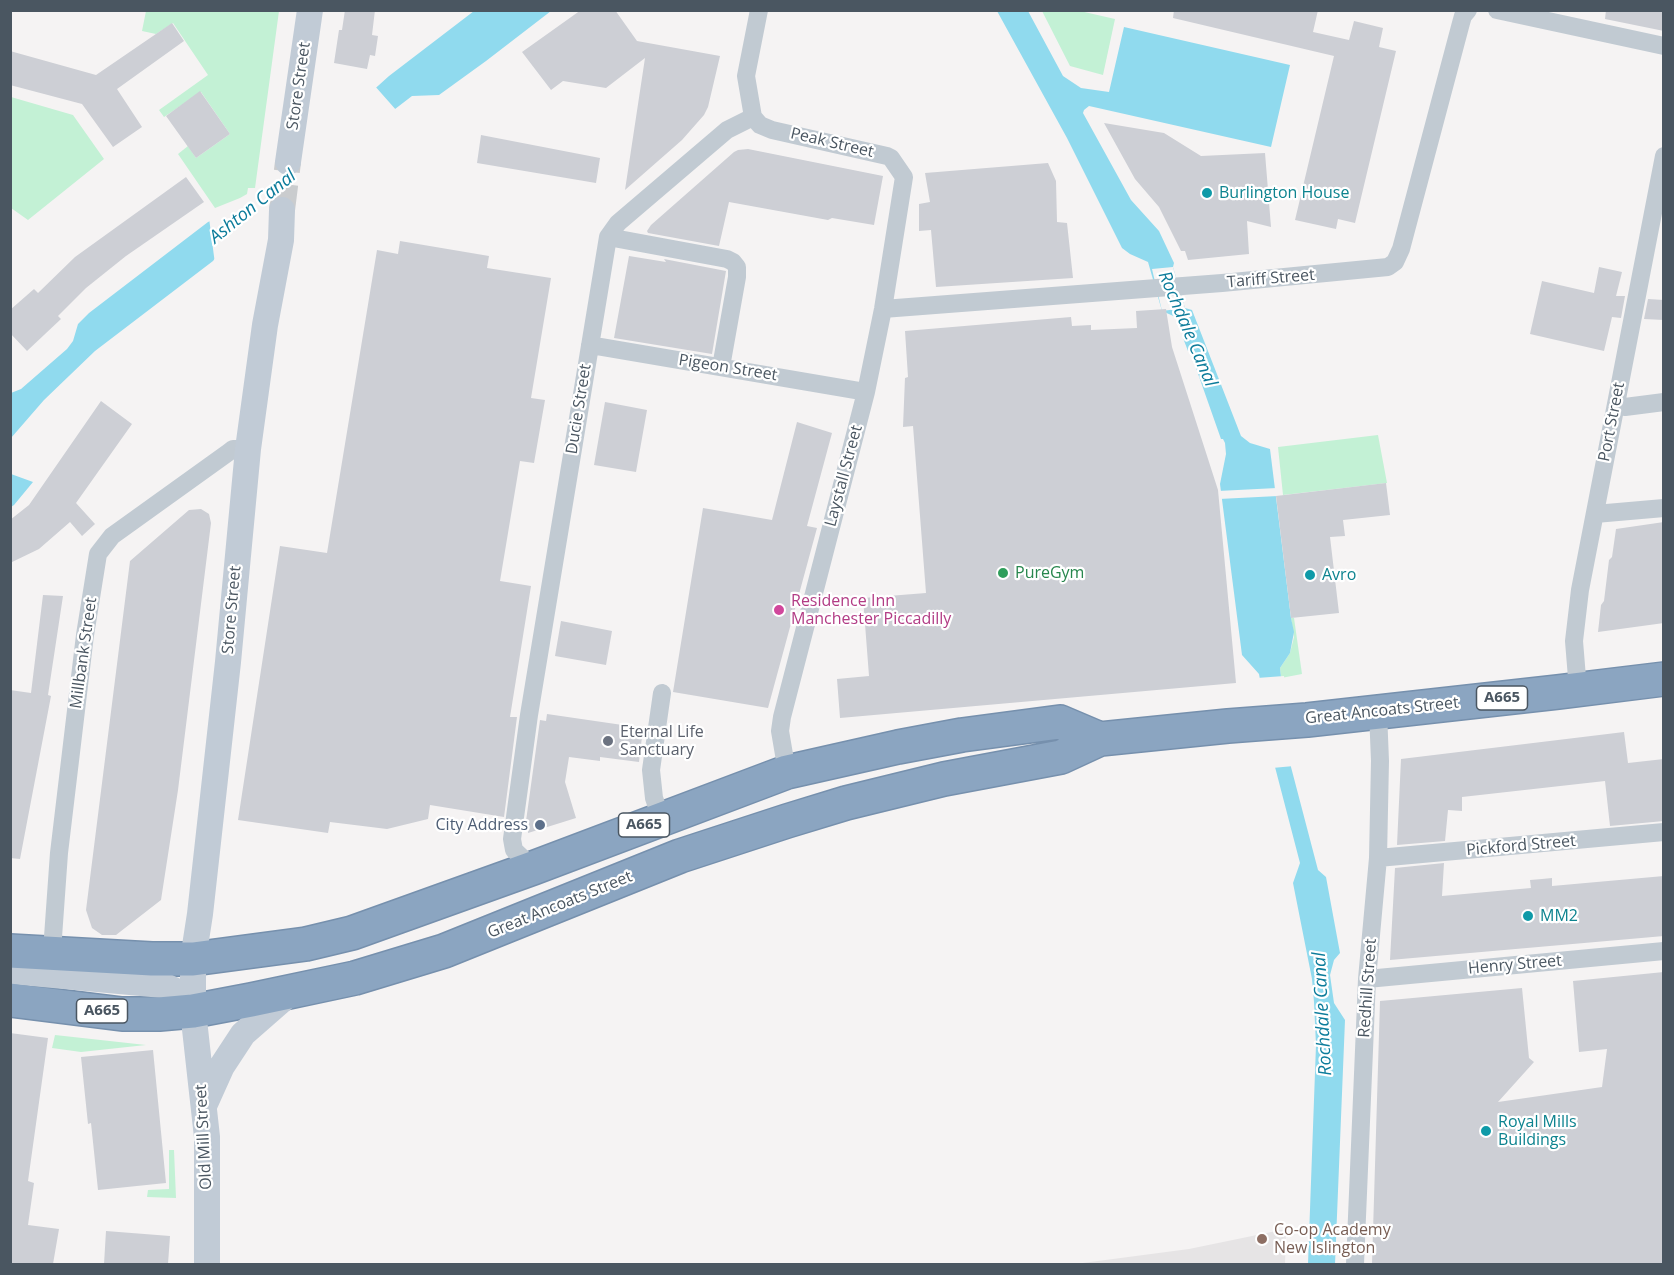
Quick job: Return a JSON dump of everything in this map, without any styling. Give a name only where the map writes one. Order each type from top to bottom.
[{"type":"highway","name":"Great Ancoats Street","points":[[10,1000],[122,1014],[159,1014],[193,1011],[292,992],[399,966],[504,929],[680,856],[788,821],[933,782],[1061,757],[1100,739],[1378,712],[1664,679]]},
{"type":"highway","name":"Great Ancoats Street","points":[[10,951],[193,959],[306,944],[352,933],[533,868],[787,772],[846,757],[962,735],[1060,722],[1100,739]]},
{"type":"highway","points":[[787,772],[788,821]]},
{"type":"highway","points":[[533,868],[574,899]]},
{"type":"street","name":"Store Street","points":[[288,162],[310,10]]},
{"type":"street","points":[[721,367],[737,267],[727,259],[608,237],[618,223],[727,130],[753,117],[746,76],[759,10]]},
{"type":"street","name":"Tariff Street","points":[[883,309],[1189,286],[1382,269],[1392,265],[1401,249],[1463,16],[1468,10]]},
{"type":"street","points":[[1497,10],[1664,46]]},
{"type":"street","name":"Peak Street","points":[[753,117],[760,125],[772,130],[887,156],[891,158],[904,177]]},
{"type":"street","name":"Port Street","points":[[1578,690],[1574,640],[1576,610],[1664,156]]},
{"type":"street","name":"Laystall Street","points":[[787,772],[780,731],[782,717],[867,392],[904,177]]},
{"type":"street","name":"Store Street","points":[[193,1011],[193,959],[200,915],[228,662],[248,449],[265,325],[280,240],[282,210]]},
{"type":"street","name":"Ducie Street","points":[[533,868],[514,850],[512,839],[529,715],[608,237]]},
{"type":"street","name":"Pigeon Street","points":[[590,345],[867,392]]},
{"type":"street","points":[[1616,405],[1664,402]]},
{"type":"street","name":"Millbank Street","points":[[53,937],[61,842],[85,634],[98,554],[112,536],[233,449],[248,449]]},
{"type":"street","points":[[1595,514],[1664,507]]},
{"type":"street","points":[[661,818],[654,798],[651,770],[662,693]]},
{"type":"street","name":"Redhill Street","points":[[1355,1264],[1367,979],[1378,858],[1380,761],[1378,712]]},
{"type":"street","name":"Pickford Street","points":[[1378,858],[1664,832]]},
{"type":"street","name":"Henry Street","points":[[1367,979],[1664,951]]},
{"type":"street","points":[[10,971],[164,985],[180,993],[193,1011]]},
{"type":"street","points":[[204,1106],[222,1066],[243,1034],[292,992]]},
{"type":"street","name":"Old Mill Street","points":[[193,1011],[207,1137],[207,1264]]},
{"type":"shaded area","name":"Co-op Academy New Islington","points":[[1286,1229],[1285,1264],[1075,1264],[1189,1249]]},
{"type":"green space","points":[[146,11],[279,11],[255,188],[248,188],[247,194],[240,198],[215,208],[178,154],[188,146],[196,158],[230,134],[201,92],[164,117],[159,110],[208,75],[173,23],[156,34],[142,31]]},
{"type":"green space","points":[[1042,11],[1080,11],[1115,19],[1103,75],[1070,66]]},
{"type":"green space","points":[[11,97],[73,115],[104,159],[28,220],[11,208]]},
{"type":"green space","points":[[1378,435],[1387,483],[1283,495],[1278,447]]},
{"type":"green space","points":[[1291,618],[1294,618],[1302,674],[1281,678],[1280,668],[1290,653],[1294,637]]},
{"type":"green space","points":[[55,1035],[146,1045],[81,1052],[52,1048]]},
{"type":"green space","points":[[169,1150],[174,1150],[176,1198],[147,1197],[148,1190],[169,1189]]},
{"type":"water","name":"Ashton Canal","points":[[474,11],[551,11],[439,95],[412,96],[235,232],[213,261],[95,351],[44,400],[11,438],[11,393],[21,389],[67,349],[73,341],[78,324],[89,313],[208,222],[237,209],[346,125],[369,94],[389,76]]},
{"type":"water","name":"Rochdale Canal","points":[[997,11],[1028,11],[1063,76],[1081,88],[1109,92],[1124,27],[1290,65],[1271,147],[1089,106],[1083,113],[1131,200],[1159,231],[1174,263],[1173,267],[1185,308],[1192,310],[1241,436],[1250,443],[1270,449],[1294,632],[1290,653],[1280,668],[1291,767],[1318,870],[1326,877],[1340,953],[1334,960],[1330,975],[1334,1003],[1345,1020],[1335,1264],[1308,1264],[1316,1045],[1312,979],[1293,883],[1300,863],[1275,767],[1259,674],[1242,655],[1220,484],[1226,454],[1225,443],[1221,439],[1190,351],[1183,338],[1178,318],[1162,311],[1148,262],[1122,248],[1067,138]]},
{"type":"water","points":[[11,474],[33,482],[11,507]]},
{"type":"pier","points":[[374,85],[397,111],[232,238],[215,264],[209,218],[236,207],[344,123]]},
{"type":"pier","points":[[1173,267],[1185,308],[1162,311],[1152,269]]},
{"type":"pier","points":[[1277,488],[1278,496],[1219,499],[1218,491]]},
{"type":"pier","points":[[1284,676],[1294,766],[1272,768],[1257,678]]},
{"type":"building","points":[[345,10],[375,10],[372,35],[378,36],[375,56],[370,55],[367,69],[334,63],[339,30],[342,30]]},
{"type":"building","points":[[581,10],[615,10],[637,41],[720,56],[704,115],[682,140],[625,190],[645,58],[606,88],[563,81],[551,90],[522,52]]},
{"type":"building","points":[[1174,10],[1318,10],[1313,32],[1349,40],[1354,21],[1383,28],[1379,47],[1396,51],[1355,223],[1338,219],[1336,229],[1295,220],[1334,56],[1173,18]]},
{"type":"building","points":[[1606,10],[1664,10],[1664,31],[1605,19]]},
{"type":"building","points":[[172,23],[184,41],[117,89],[142,127],[113,147],[82,104],[10,85],[10,51],[96,75]]},
{"type":"building","points":[[200,91],[230,134],[196,158],[166,116]]},
{"type":"building","name":"Burlington House","points":[[1104,123],[1164,133],[1201,156],[1265,153],[1271,227],[1247,221],[1249,254],[1188,260],[1185,251],[1181,251],[1159,207],[1135,179]]},
{"type":"building","points":[[481,135],[600,158],[596,183],[477,163]]},
{"type":"building","points":[[748,149],[883,176],[874,225],[832,218],[828,220],[729,202],[719,246],[648,233],[651,225],[734,152]]},
{"type":"building","points":[[1048,163],[1056,181],[1057,222],[1067,223],[1073,278],[936,287],[931,230],[919,231],[919,204],[930,202],[925,173]]},
{"type":"building","points":[[186,177],[204,202],[126,256],[86,288],[58,316],[61,319],[27,351],[10,333],[10,310],[34,289],[38,293],[75,257]]},
{"type":"building","points":[[400,241],[489,256],[487,268],[551,278],[531,398],[545,400],[534,463],[520,461],[500,581],[531,586],[510,717],[517,717],[504,817],[430,805],[428,819],[387,829],[330,822],[328,833],[238,820],[280,546],[327,553],[377,250],[398,254]]},
{"type":"building","points":[[629,256],[666,262],[664,259],[726,271],[712,354],[614,338]]},
{"type":"building","points":[[1599,267],[1622,272],[1616,296],[1625,296],[1621,318],[1612,317],[1604,351],[1530,334],[1542,281],[1594,293]]},
{"type":"building","points":[[1648,299],[1664,300],[1664,320],[1644,319]]},
{"type":"building","points":[[1166,309],[1172,347],[1218,490],[1236,683],[840,718],[837,679],[869,676],[863,598],[926,593],[913,426],[903,427],[905,378],[908,377],[905,331],[1071,317],[1072,326],[1091,325],[1091,330],[1137,328],[1136,311]]},
{"type":"building","points":[[101,401],[132,424],[76,503],[95,524],[82,536],[70,522],[39,549],[10,563],[10,520],[29,505]]},
{"type":"building","points":[[605,402],[647,410],[636,472],[594,465]]},
{"type":"building","points":[[797,422],[832,433],[807,526],[817,528],[768,708],[673,692],[703,508],[772,520]]},
{"type":"building","name":"Avro","points":[[1386,483],[1390,515],[1343,520],[1345,536],[1330,537],[1339,613],[1291,618],[1276,496]]},
{"type":"building","points":[[201,509],[209,514],[211,523],[178,790],[161,900],[116,935],[102,935],[92,928],[86,910],[130,561],[189,510]]},
{"type":"building","points":[[1664,522],[1664,623],[1598,632],[1616,529]]},
{"type":"building","points":[[43,595],[63,596],[48,695],[51,696],[20,859],[10,858],[10,743],[12,732],[10,732],[10,690],[31,693]]},
{"type":"building","points":[[561,621],[612,631],[606,665],[555,656]]},
{"type":"building","points":[[547,714],[643,728],[639,762],[600,757],[600,761],[569,757],[565,782],[576,818],[528,833],[529,821],[526,821],[540,720],[546,721]]},
{"type":"building","points":[[1624,732],[1628,763],[1664,759],[1664,821],[1610,826],[1605,781],[1462,797],[1462,811],[1448,810],[1445,841],[1397,845],[1401,759]]},
{"type":"building","name":"MM2","points":[[1444,863],[1442,896],[1531,888],[1530,880],[1552,878],[1552,886],[1664,876],[1664,936],[1390,960],[1395,868]]},
{"type":"building","name":"Royal Mills Buildings","points":[[1664,972],[1664,1264],[1372,1264],[1380,1001],[1522,988],[1529,1058],[1534,1062],[1498,1102],[1602,1087],[1607,1049],[1579,1052],[1573,981]]},
{"type":"building","points":[[10,1033],[48,1038],[28,1181],[34,1183],[28,1225],[59,1229],[53,1264],[10,1264]]},
{"type":"building","points":[[153,1050],[166,1183],[98,1190],[81,1057]]},
{"type":"building","points":[[106,1231],[170,1236],[168,1264],[104,1264]]},
{"type":"tunnel","points":[[282,210],[288,162]]},
{"type":"place","name":"Burlington House","points":[[1207,193]]},
{"type":"place","name":"PureGym","points":[[1003,573]]},
{"type":"place","name":"Avro","points":[[1310,575]]},
{"type":"place","name":"Residence Inn Manchester Piccadilly","points":[[779,610]]},
{"type":"place","name":"Eternal Life Sanctuary","points":[[608,741]]},
{"type":"place","name":"City Address","points":[[540,825]]},
{"type":"place","name":"MM2","points":[[1528,916]]},
{"type":"place","name":"Royal Mills Buildings","points":[[1486,1131]]},
{"type":"place","name":"Co-op Academy New Islington","points":[[1262,1239]]}]
